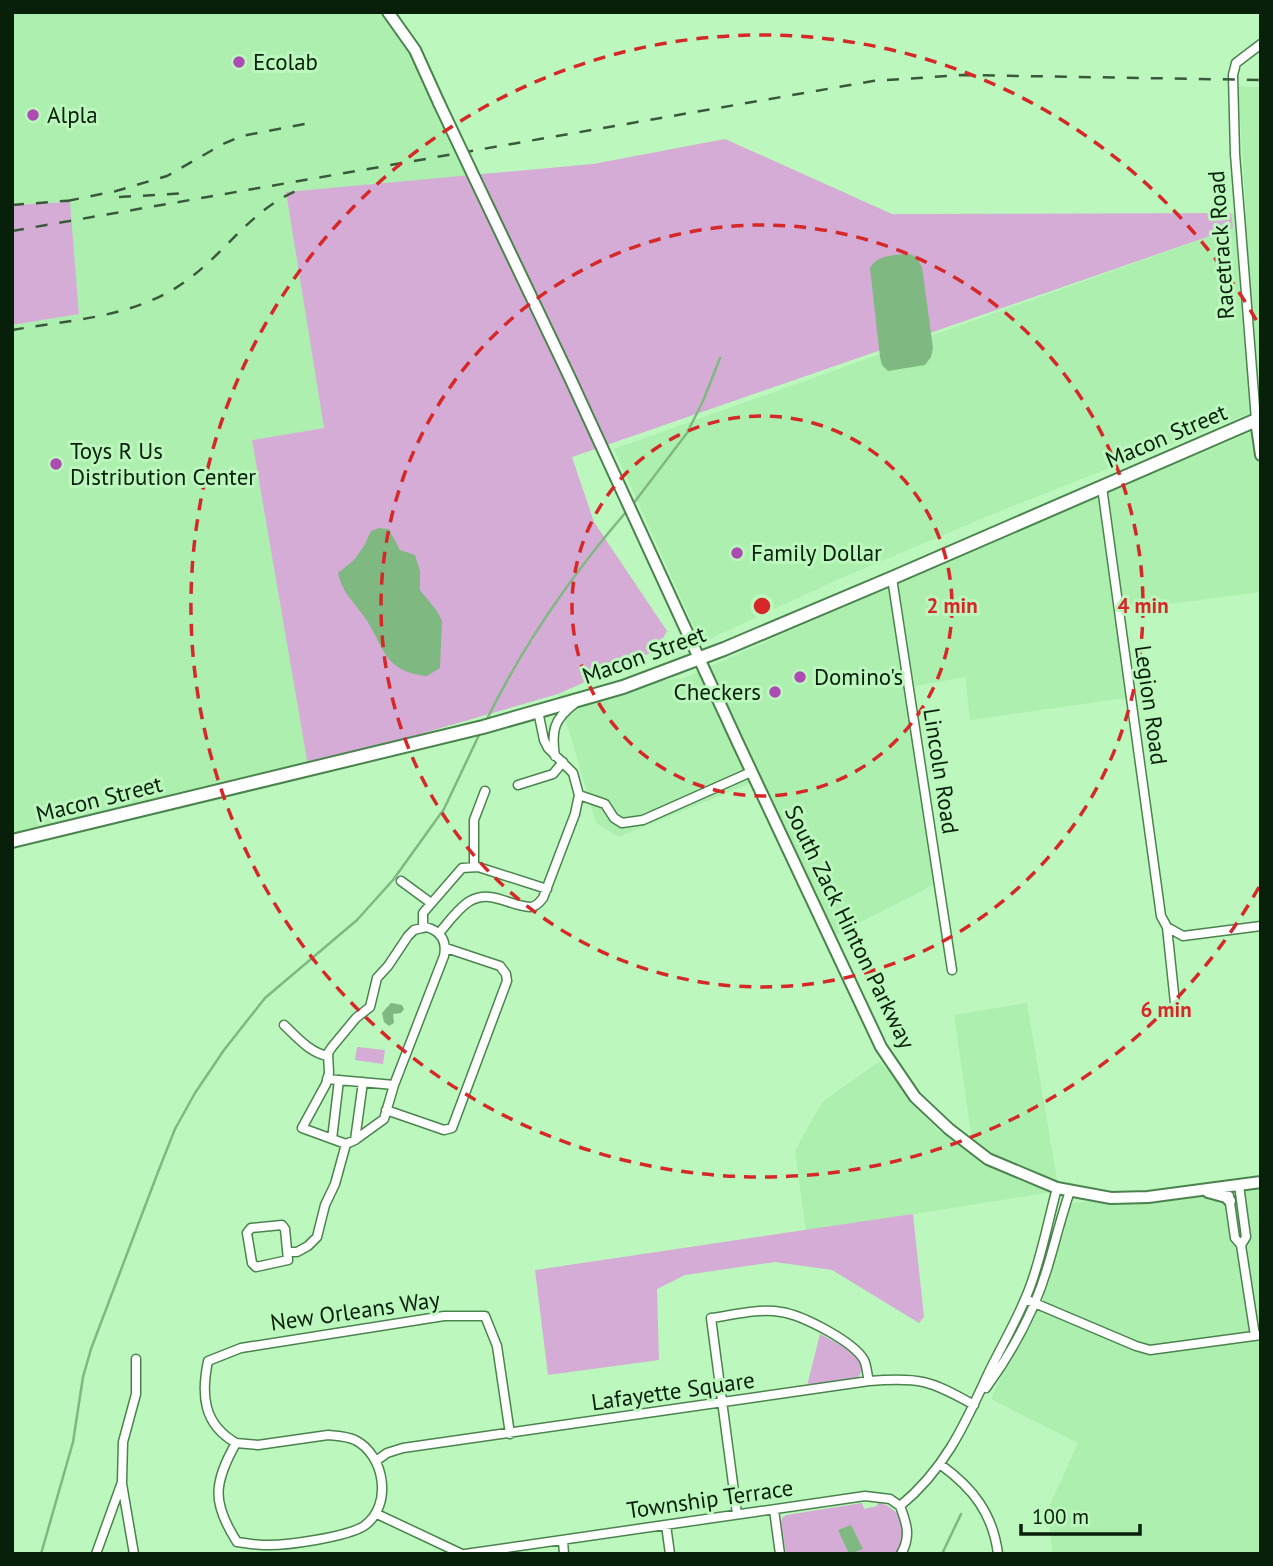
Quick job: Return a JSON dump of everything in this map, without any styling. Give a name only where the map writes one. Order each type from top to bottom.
[{"type":"main road","name":"South Zack Hinton Parkway","points":[[388,12],[415,50],[881,1047],[915,1097],[948,1129],[988,1159],[1057,1188],[1111,1198],[1148,1197],[1261,1182]]},
{"type":"main road","name":"Racetrack Road","points":[[1259,419],[1261,454]]},
{"type":"main road","name":"Macon Street","points":[[12,841],[577,701],[699,659],[1259,419]]},
{"type":"main road","points":[[1199,1191],[1215,1193],[1230,1201]]},
{"type":"street","name":"Racetrack Road","points":[[1259,419],[1235,154],[1233,71],[1236,63],[1261,44]]},
{"type":"street","name":"Legion Road","points":[[1102,487],[1161,916],[1167,926],[1175,1003]]},
{"type":"street","name":"Lincoln Road","points":[[892,578],[951,970]]},
{"type":"street","points":[[555,756],[557,721],[561,714],[577,701]]},
{"type":"street","points":[[439,933],[462,907],[478,897],[490,896],[530,907],[537,905],[543,898],[575,814],[579,795],[573,773],[555,756],[544,740],[538,712]]},
{"type":"street","points":[[517,785],[553,774],[563,762]]},
{"type":"street","points":[[579,795],[605,804],[614,818],[622,823],[643,820],[751,772]]},
{"type":"street","points":[[474,866],[474,820],[485,791]]},
{"type":"street","points":[[423,928],[423,913],[462,868],[474,866],[547,889]]},
{"type":"street","points":[[401,881],[431,904]]},
{"type":"street","points":[[1167,926],[1183,936],[1261,926]]},
{"type":"street","points":[[432,928],[439,933],[446,948],[436,981],[394,1085],[384,1119],[350,1142],[332,1139],[302,1128],[327,1079],[331,1047],[356,1018],[370,1007],[380,972],[388,966],[414,930],[432,928]]},
{"type":"street","points":[[386,1110],[444,1130],[452,1128],[507,981],[500,966],[446,948]]},
{"type":"street","points":[[284,1025],[310,1049],[319,1055],[328,1056]]},
{"type":"street","points":[[327,1079],[394,1085]]},
{"type":"street","points":[[332,1139],[339,1080]]},
{"type":"street","points":[[289,1252],[297,1252],[309,1246],[317,1237],[325,1205],[350,1142],[363,1082]]},
{"type":"street","points":[[1025,1298],[1147,1349],[1258,1336],[1241,1245],[1235,1238],[1230,1201],[1234,1186]]},
{"type":"street","points":[[1234,1186],[1247,1237],[1241,1245]]},
{"type":"street","points":[[901,1554],[907,1542],[907,1524],[900,1506],[920,1490],[941,1465],[974,1405],[1025,1298],[1040,1256],[1057,1188]]},
{"type":"street","points":[[974,1405],[1004,1364],[1034,1302],[1047,1269],[1070,1191]]},
{"type":"street","points":[[282,1225],[289,1252],[288,1260],[284,1263],[256,1268],[252,1263],[247,1233],[251,1228],[282,1225]]},
{"type":"street","points":[[737,1514],[711,1318],[780,1311],[805,1319],[856,1352],[864,1360],[869,1381]]},
{"type":"street","name":"New Orleans Way","points":[[236,1443],[224,1436],[210,1418],[203,1383],[208,1361],[241,1348],[444,1316],[485,1316],[497,1346],[510,1434]]},
{"type":"street","points":[[134,1554],[122,1482],[123,1442],[136,1394],[136,1359]]},
{"type":"street","name":"Lafayette Square","points":[[376,1461],[387,1453],[403,1448],[869,1381],[922,1380],[944,1388],[974,1405]]},
{"type":"street","points":[[328,1435],[356,1441],[376,1461],[382,1483],[382,1497],[377,1514],[363,1527],[347,1533],[278,1545],[260,1546],[237,1542],[223,1520],[218,1497],[218,1483],[224,1464],[236,1443],[258,1445],[328,1435]]},
{"type":"street","points":[[941,1465],[958,1477],[985,1510],[992,1526],[998,1554]]},
{"type":"street","points":[[96,1554],[122,1482]]},
{"type":"street","name":"Township Terrace","points":[[377,1514],[464,1554],[865,1496],[890,1499],[900,1506]]},
{"type":"street","points":[[774,1510],[780,1554]]},
{"type":"street","points":[[666,1525],[670,1554]]},
{"type":"street","points":[[563,1541],[564,1554]]},
{"type":"shaded area","points":[[12,12],[390,12],[477,175],[286,192],[324,428],[252,440],[309,772],[12,842],[12,325],[79,314],[69,202],[12,205]]},
{"type":"shaded area","points":[[1238,86],[1261,87],[1261,409],[1005,509],[837,580],[701,643],[614,449],[1233,228],[1231,213],[1246,213]]},
{"type":"shaded area","points":[[725,139],[892,214],[1231,213],[1233,228],[572,457],[594,522],[667,631],[657,650],[558,694],[427,732],[309,772],[252,440],[324,428],[286,192],[593,164]]},
{"type":"shaded area","points":[[70,202],[79,314],[12,325],[12,205]]},
{"type":"shaded area","points":[[910,254],[916,257],[922,267],[933,348],[925,365],[888,371],[882,365],[880,357],[870,268],[882,258]]},
{"type":"shaded area","points":[[1261,428],[1261,592],[1124,610],[1133,697],[970,720],[965,677],[906,688],[935,884],[826,940],[756,781],[619,837],[596,823],[558,694],[684,678],[1022,528]]},
{"type":"shaded area","points":[[389,529],[400,550],[415,555],[420,571],[420,590],[442,621],[440,668],[427,676],[401,669],[392,662],[340,580],[338,573],[354,560],[371,531]]},
{"type":"shaded area","points":[[391,1003],[402,1005],[404,1009],[401,1013],[393,1014],[394,1023],[389,1026],[384,1022],[382,1013]]},
{"type":"shaded area","points":[[1027,1003],[1059,1191],[806,1231],[795,1151],[822,1102],[880,1061],[938,1131],[973,1148],[954,1015]]},
{"type":"shaded area","points":[[357,1047],[385,1050],[383,1064],[355,1060]]},
{"type":"shaded area","points":[[1261,1185],[1261,1554],[1053,1554],[1047,1511],[1078,1443],[991,1399],[1065,1231],[1060,1204]]},
{"type":"shaded area","points":[[913,1214],[924,1317],[919,1323],[832,1270],[775,1262],[685,1275],[657,1289],[659,1360],[548,1375],[535,1270]]},
{"type":"shaded area","points":[[820,1334],[842,1346],[856,1358],[861,1371],[857,1379],[807,1386]]},
{"type":"shaded area","points":[[878,1502],[893,1510],[903,1523],[904,1538],[896,1554],[786,1554],[781,1523],[786,1515],[862,1503],[864,1509],[877,1506]]},
{"type":"shaded area","points":[[851,1525],[863,1549],[849,1554],[838,1530]]},
{"type":"waterway","points":[[633,504],[687,433],[720,358]]},
{"type":"waterway","points":[[486,721],[549,612],[626,512]]},
{"type":"waterway","points":[[41,1554],[73,1442],[83,1377],[91,1349],[175,1129],[224,1050],[265,998],[357,920],[393,880],[444,809],[480,733]]},
{"type":"waterway","points":[[942,1554],[961,1514]]},
{"type":"railway","points":[[12,231],[873,81],[962,75],[1261,80]]},
{"type":"railway","points":[[67,201],[116,191],[167,176],[242,136],[310,123]]},
{"type":"railway","points":[[12,330],[125,310],[167,293],[201,269],[254,218],[285,196],[303,188]]},
{"type":"railway","points":[[119,197],[189,193]]},
{"type":"railway","points":[[12,205],[77,200]]},
{"type":"place","name":"Ecolab","points":[[239,62]]},
{"type":"place","name":"Alpla","points":[[33,115]]},
{"type":"place","name":"Toys R Us Distribution Center","points":[[56,464]]},
{"type":"place","name":"Family Dollar","points":[[737,553]]},
{"type":"place","name":"Domino's","points":[[800,677]]},
{"type":"place","name":"Checkers","points":[[775,692]]}]
